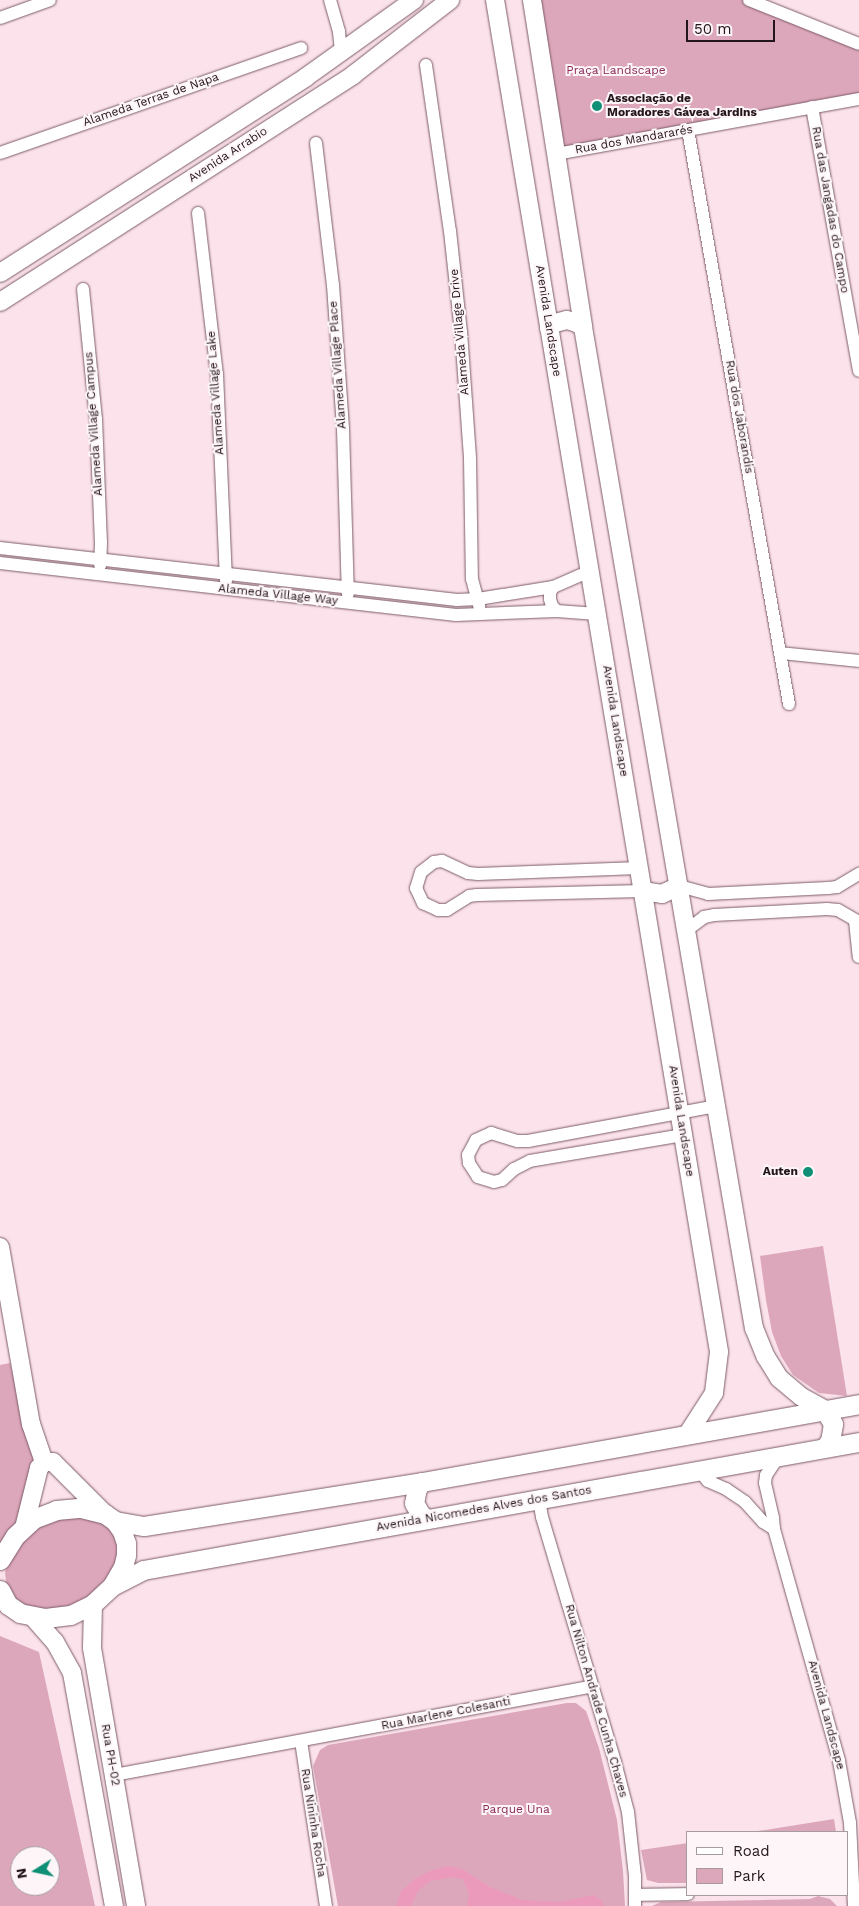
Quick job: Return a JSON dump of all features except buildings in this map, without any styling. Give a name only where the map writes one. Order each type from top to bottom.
[{"type":"main road","points":[[2,1553],[15,1536],[33,1519],[56,1510],[81,1508],[144,1526],[422,1482],[859,1404]]},
{"type":"main road","points":[[825,1410],[833,1424],[830,1441],[825,1447]]},
{"type":"main road","name":"Avenida Nicomedes Alves dos Santos","points":[[112,1586],[142,1570],[859,1442]]},
{"type":"main road","points":[[422,1482],[417,1488],[414,1503],[421,1515],[427,1520]]},
{"type":"main road","points":[[3,1600],[20,1613],[33,1617],[70,1615],[93,1604],[112,1586],[126,1555],[126,1542],[122,1531],[110,1517]]},
{"type":"street","points":[[0,18],[50,0]]},
{"type":"street","points":[[330,0],[340,32],[342,52],[353,75]]},
{"type":"street","name":"Avenida Arrabio","points":[[0,273],[342,52],[414,0]]},
{"type":"street","name":"Avenida Arrabio","points":[[0,302],[353,75],[450,0]]},
{"type":"street","name":"Avenida Landscape","points":[[495,0],[720,1352],[714,1393],[686,1434]]},
{"type":"street","points":[[532,0],[583,327],[754,1328],[766,1357],[778,1378],[802,1397],[825,1410]]},
{"type":"street","points":[[749,0],[859,44]]},
{"type":"street","name":"Alameda Terras de Napa","points":[[0,153],[301,48]]},
{"type":"street","name":"Alameda Village Drive","points":[[426,65],[450,231],[460,323],[470,458],[472,579],[478,599],[480,615]]},
{"type":"street","name":"Rua dos Mandararés","points":[[556,154],[859,98]]},
{"type":"street","name":"Rua das Jangadas do Campo","points":[[812,107],[859,371]]},
{"type":"street","name":"Rua dos Jaborandis","points":[[688,130],[789,704]]},
{"type":"street","name":"Alameda Village Place","points":[[316,143],[333,285],[343,429],[348,603]]},
{"type":"street","name":"Alameda Village Lake","points":[[198,213],[217,374],[226,589]]},
{"type":"street","points":[[43,246],[54,266]]},
{"type":"street","name":"Alameda Village Campus","points":[[83,289],[96,419],[100,575]]},
{"type":"street","points":[[550,328],[555,323],[566,320],[577,322],[583,327]]},
{"type":"street","name":"Alameda Village Way","points":[[0,548],[457,600],[478,599],[553,587],[590,571]]},
{"type":"street","name":"Alameda Village Way","points":[[0,564],[456,616],[558,610],[597,614]]},
{"type":"street","points":[[553,587],[550,600],[552,606],[558,610]]},
{"type":"street","points":[[780,653],[859,661]]},
{"type":"street","points":[[639,868],[478,874],[468,873],[442,861],[434,862],[420,872],[416,888],[424,903],[438,910],[455,906],[469,896],[643,891],[662,894],[679,886],[708,894],[837,888],[859,874]]},
{"type":"street","points":[[574,870],[574,893]]},
{"type":"street","points":[[763,892],[764,912]]},
{"type":"street","points":[[687,930],[704,917],[827,909],[847,914],[857,921],[859,957]]},
{"type":"street","points":[[683,1134],[522,1164],[509,1176],[494,1182],[478,1177],[469,1163],[471,1146],[482,1135],[499,1134],[508,1139],[528,1141],[680,1111],[716,1106]]},
{"type":"street","points":[[619,1123],[624,1145]]},
{"type":"street","points":[[0,1247],[31,1424],[44,1462]]},
{"type":"street","name":"Avenida Landscape","points":[[779,1456],[766,1475],[765,1483],[774,1529],[839,1761],[850,1823],[851,1889],[854,1906]]},
{"type":"street","points":[[44,1462],[53,1462],[110,1517]]},
{"type":"street","points":[[24,1528],[39,1468],[44,1462]]},
{"type":"street","points":[[699,1470],[708,1481],[726,1489],[745,1502],[763,1522],[774,1529]]},
{"type":"street","name":"Rua Nilton Andrade Cunha Chaves","points":[[539,1500],[542,1517],[628,1812],[636,1901]]},
{"type":"street","name":"Rua PH-02","points":[[93,1604],[92,1648],[136,1906]]},
{"type":"street","name":"Rua PH-02","points":[[33,1617],[55,1642],[72,1674],[114,1906]]},
{"type":"street","name":"Rua Marlene Colesanti","points":[[114,1775],[592,1686]]},
{"type":"street","name":"Rua Nininha Rocha","points":[[300,1741],[326,1906]]},
{"type":"street","points":[[636,1901],[686,1894]]},
{"type":"green space","name":"Praça Landscape","points":[[532,0],[749,0],[859,44],[859,99],[556,154]]},
{"type":"green space","points":[[823,1246],[847,1396],[819,1393],[793,1375],[781,1356],[772,1332],[766,1300],[760,1256]]},
{"type":"green space","points":[[10,1363],[34,1462],[19,1522],[0,1543],[0,1365]]},
{"type":"green space","points":[[80,1516],[102,1521],[110,1527],[118,1544],[115,1564],[105,1582],[89,1597],[68,1607],[44,1610],[23,1606],[14,1600],[6,1582],[5,1572],[8,1562],[21,1541],[38,1526],[58,1518]]},
{"type":"green space","points":[[0,1636],[39,1652],[95,1906],[0,1906]]},
{"type":"green space","name":"Parque Una","points":[[567,1703],[576,1703],[586,1711],[599,1748],[617,1820],[625,1906],[338,1906],[313,1766],[320,1750],[328,1745]]},
{"type":"green space","points":[[834,1819],[836,1831],[758,1831]]},
{"type":"green space","points":[[686,1843],[686,1883],[658,1883],[647,1880],[641,1850]]},
{"type":"green space","points":[[818,1896],[830,1899],[837,1906],[652,1906],[661,1902],[810,1899]]},
{"type":"shaded area","points":[[448,1866],[462,1869],[490,1887],[522,1900],[560,1902],[593,1895],[601,1900],[604,1906],[467,1906],[469,1893],[463,1879],[452,1877],[430,1881],[418,1891],[411,1906],[396,1906],[401,1891],[415,1879],[430,1871]]},
{"type":"place","name":"Associação de Moradores Gávea Jardins","points":[[597,106]]},
{"type":"place","name":"Auten","points":[[808,1172]]}]
